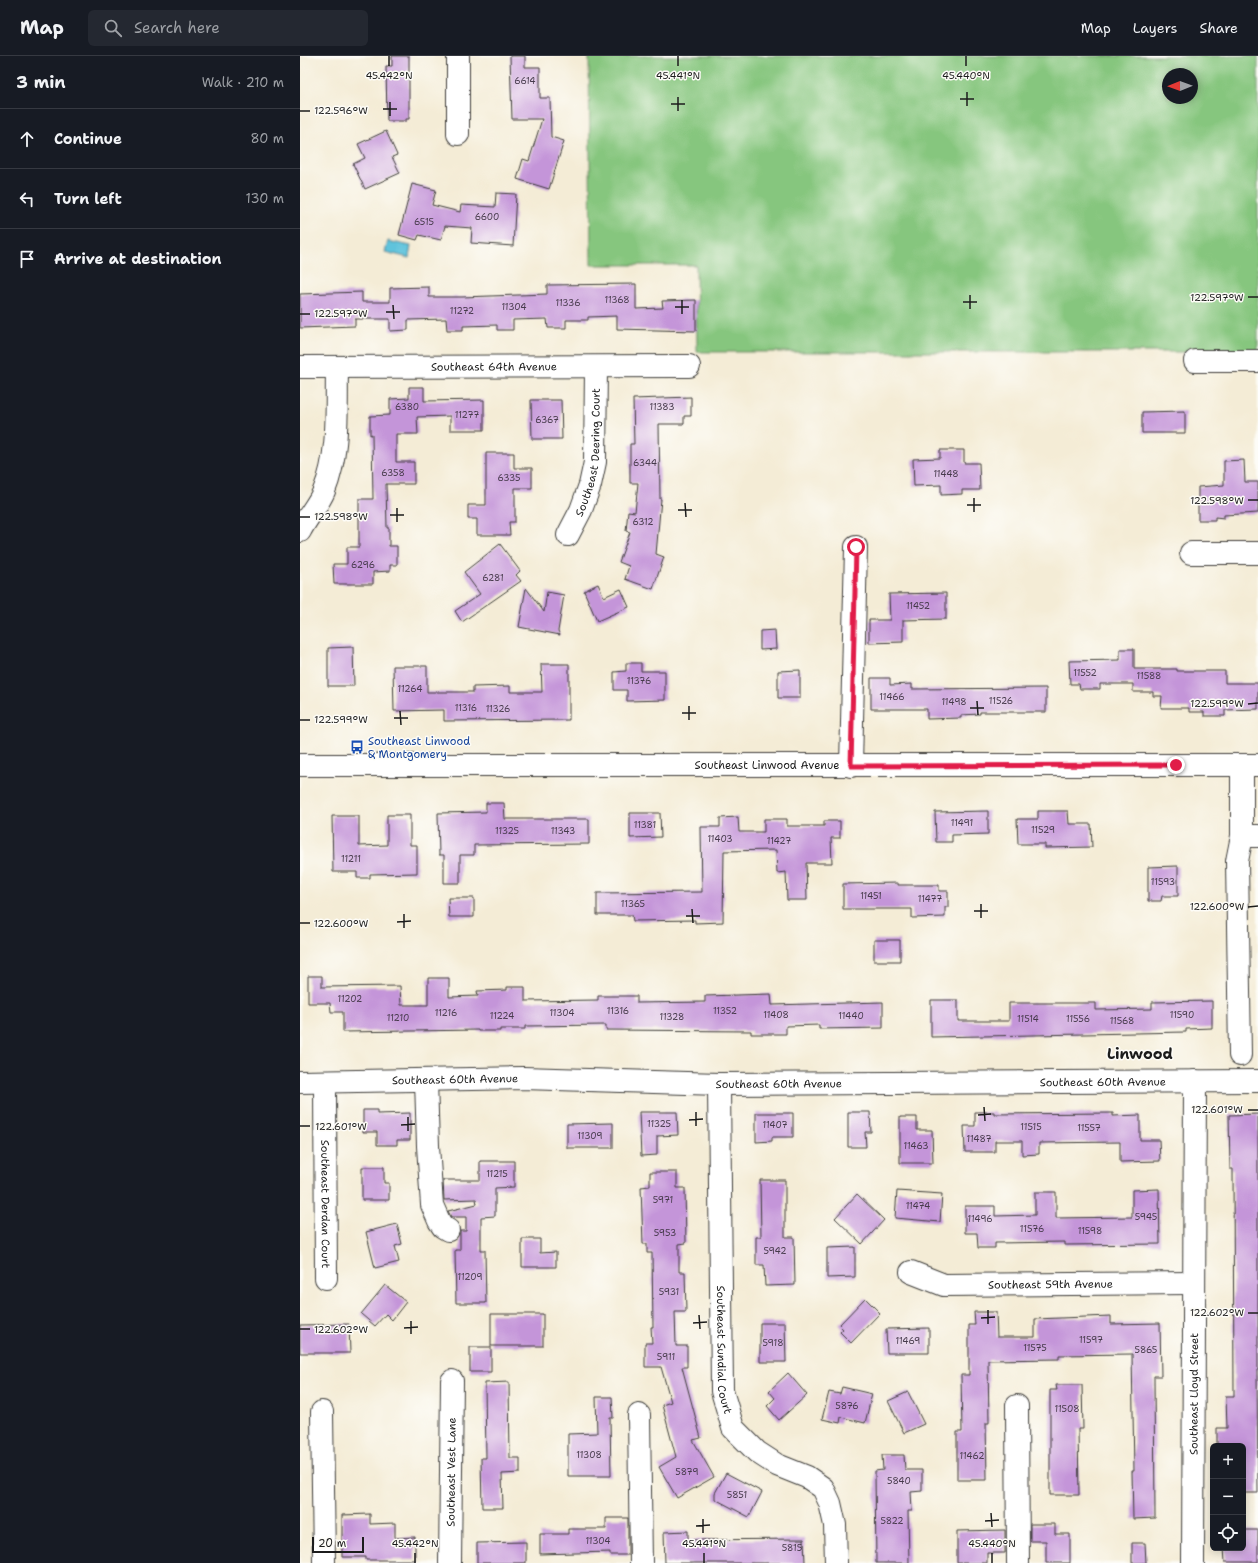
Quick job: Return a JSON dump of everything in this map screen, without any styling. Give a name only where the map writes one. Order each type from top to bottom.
[{"type":"street","points":[[458,56],[458,134]]},
{"type":"street","points":[[1195,361],[1258,361]]},
{"type":"street","name":"Southeast 64th Avenue","points":[[300,367],[689,366]]},
{"type":"street","points":[[300,531],[323,493],[330,474],[335,453],[337,367]]},
{"type":"street","name":"Southeast Deering Court","points":[[568,535],[581,510],[590,484],[595,462],[596,367]]},
{"type":"street","points":[[851,766],[856,547]]},
{"type":"street","points":[[1190,553],[1258,553]]},
{"type":"street","name":"Southeast Linwood Avenue","points":[[300,765],[1250,765]]},
{"type":"street","points":[[1240,1055],[1237,861],[1250,836],[1250,765]]},
{"type":"street","name":"Southeast 60th Avenue","points":[[300,1082],[523,1078],[719,1084],[1258,1081]]},
{"type":"street","points":[[426,1080],[432,1205],[439,1221],[448,1230]]},
{"type":"street","name":"Southeast Lloyd Street","points":[[1193,1563],[1194,1081]]},
{"type":"street","name":"Southeast Derdan Court","points":[[325,1082],[326,1278]]},
{"type":"street","name":"Southeast Sundial Court","points":[[719,1084],[722,1391],[733,1428],[757,1452],[777,1465],[807,1477],[822,1488],[830,1503],[835,1525],[836,1563]]},
{"type":"street","name":"Southeast 59th Avenue","points":[[910,1272],[944,1285],[1194,1283]]},
{"type":"street","name":"Southeast Vest Lane","points":[[450,1563],[452,1381]]},
{"type":"street","points":[[1017,1406],[1018,1563]]},
{"type":"street","points":[[322,1412],[324,1563]]},
{"type":"street","points":[[640,1415],[641,1563]]},
{"type":"green space","points":[[589,56],[1258,56],[1258,352],[697,352],[696,265],[591,265]]},
{"type":"water","points":[[388,241],[411,246],[409,258],[385,252]]},
{"type":"building","points":[[392,56],[409,56],[409,119],[406,119],[406,121],[387,121],[386,66],[392,66]]},
{"type":"building","points":[[510,56],[525,56],[525,67],[540,67],[540,98],[550,98],[551,137],[564,141],[549,189],[517,179],[523,159],[529,161],[542,119],[512,119]]},
{"type":"building","points":[[386,131],[397,155],[392,157],[400,173],[365,189],[353,164],[365,158],[358,144]]},
{"type":"building","points":[[412,184],[436,190],[432,205],[460,212],[461,205],[495,207],[496,193],[516,194],[513,246],[471,243],[472,228],[445,226],[441,240],[419,235],[417,240],[399,235]]},
{"type":"building","points":[[636,284],[636,309],[663,308],[662,301],[696,300],[696,331],[617,329],[617,316],[588,317],[588,320],[566,320],[566,328],[548,328],[547,319],[513,320],[513,330],[497,330],[497,325],[463,326],[463,330],[447,330],[446,319],[408,320],[408,330],[390,331],[390,319],[355,319],[355,326],[300,328],[300,294],[362,292],[362,302],[390,302],[390,288],[429,287],[429,297],[462,297],[547,294],[547,285]]},
{"type":"building","points":[[409,387],[424,387],[424,401],[484,400],[484,430],[450,430],[450,416],[417,417],[418,434],[396,434],[396,462],[414,462],[414,484],[386,484],[389,546],[397,546],[397,565],[390,565],[390,571],[373,572],[373,584],[334,584],[333,564],[347,564],[347,547],[359,547],[359,499],[373,499],[372,434],[370,435],[370,416],[390,415],[390,399],[409,398]]},
{"type":"building","points":[[691,397],[691,416],[684,416],[684,424],[659,424],[661,499],[656,554],[664,557],[653,589],[625,579],[629,566],[619,562],[630,532],[626,531],[628,511],[635,512],[638,483],[630,483],[630,444],[634,444],[633,399]]},
{"type":"building","points":[[531,400],[561,400],[562,439],[532,439]]},
{"type":"building","points":[[1185,411],[1185,433],[1142,433],[1142,412]]},
{"type":"building","points":[[940,450],[964,450],[964,463],[979,463],[980,490],[962,490],[962,494],[941,495],[941,485],[914,486],[913,459],[940,458]]},
{"type":"building","points":[[486,453],[514,453],[514,468],[532,468],[532,488],[515,488],[515,522],[509,522],[510,535],[477,535],[477,519],[468,519],[468,505],[486,505]]},
{"type":"building","points":[[1244,460],[1245,482],[1258,482],[1258,513],[1224,515],[1224,518],[1215,517],[1215,520],[1198,520],[1198,487],[1224,485],[1224,461]]},
{"type":"building","points":[[500,544],[520,571],[516,575],[521,581],[462,622],[455,611],[480,594],[464,572]]},
{"type":"building","points":[[598,584],[604,597],[621,589],[629,607],[597,621],[584,591]]},
{"type":"building","points":[[526,588],[544,612],[547,592],[564,595],[558,631],[560,635],[519,627]]},
{"type":"building","points":[[946,593],[946,619],[903,620],[903,642],[869,643],[869,620],[890,620],[889,594]]},
{"type":"building","points":[[775,630],[776,649],[760,650],[760,631]]},
{"type":"building","points":[[353,647],[354,686],[328,686],[328,648]]},
{"type":"building","points":[[1120,649],[1134,649],[1134,669],[1225,671],[1225,683],[1258,683],[1258,709],[1225,710],[1225,716],[1204,716],[1204,712],[1189,712],[1189,708],[1161,708],[1162,696],[1153,696],[1153,692],[1133,692],[1133,684],[1100,684],[1100,689],[1080,689],[1079,684],[1070,684],[1069,661],[1120,660]]},
{"type":"building","points":[[626,663],[641,663],[641,671],[665,671],[665,700],[627,701],[627,690],[614,690],[614,672],[626,671]]},
{"type":"building","points":[[541,664],[569,664],[569,720],[444,721],[444,710],[394,711],[393,666],[427,666],[427,692],[473,692],[473,687],[510,686],[510,692],[542,692]]},
{"type":"building","points":[[800,670],[800,698],[778,698],[778,671]]},
{"type":"building","points":[[871,678],[890,678],[890,685],[912,684],[912,689],[1046,688],[1046,712],[980,712],[980,714],[961,715],[961,718],[927,719],[927,709],[871,709]]},
{"type":"building","points":[[486,803],[504,803],[505,819],[589,819],[589,844],[474,845],[474,855],[460,855],[460,883],[444,883],[444,855],[439,855],[438,813],[486,812]]},
{"type":"building","points":[[988,811],[988,834],[952,835],[952,842],[936,842],[935,812]]},
{"type":"building","points":[[1038,811],[1068,811],[1069,824],[1091,824],[1092,847],[1045,848],[1045,844],[1018,844],[1017,819],[1038,819]]},
{"type":"building","points":[[630,813],[660,813],[661,837],[630,838]]},
{"type":"building","points":[[387,815],[410,815],[410,845],[417,845],[417,873],[370,874],[370,878],[357,878],[357,872],[333,872],[332,816],[359,816],[359,846],[387,845]]},
{"type":"building","points":[[738,817],[739,832],[764,832],[764,819],[787,819],[787,826],[824,826],[824,821],[840,821],[840,838],[831,838],[832,863],[806,863],[807,900],[787,900],[786,872],[777,873],[776,850],[724,851],[723,922],[695,923],[695,920],[633,921],[632,915],[597,915],[597,893],[702,892],[701,827],[720,827],[720,818]]},
{"type":"building","points":[[1178,866],[1178,896],[1162,896],[1161,901],[1148,901],[1148,867]]},
{"type":"building","points":[[898,883],[898,885],[939,885],[939,891],[948,891],[948,907],[945,907],[945,917],[912,918],[912,909],[843,909],[843,884]]},
{"type":"building","points":[[448,898],[474,898],[474,917],[449,917]]},
{"type":"building","points":[[874,940],[900,940],[900,961],[874,961]]},
{"type":"building","points":[[308,976],[322,976],[322,987],[400,986],[401,1005],[428,1005],[428,978],[449,978],[449,997],[478,996],[477,991],[507,990],[507,987],[525,987],[525,1001],[598,1000],[598,996],[637,996],[637,1003],[705,1002],[705,996],[771,994],[772,1005],[883,1002],[883,1028],[819,1029],[819,1025],[786,1026],[786,1034],[751,1034],[751,1031],[606,1030],[606,1025],[525,1026],[525,1029],[500,1029],[500,1031],[343,1032],[343,1012],[331,1012],[330,1003],[308,1003]]},
{"type":"building","points":[[931,1000],[958,1000],[958,1021],[1009,1021],[1009,1003],[1096,1003],[1096,1010],[1152,1009],[1152,1002],[1212,1001],[1212,1028],[1186,1029],[1186,1032],[931,1037]]},
{"type":"building","points":[[363,1110],[377,1110],[377,1114],[410,1113],[410,1140],[397,1140],[397,1145],[377,1145],[377,1132],[363,1132]]},
{"type":"building","points":[[639,1112],[677,1112],[678,1135],[657,1136],[657,1155],[641,1156]]},
{"type":"building","points":[[848,1112],[870,1112],[871,1132],[865,1132],[866,1147],[848,1147]]},
{"type":"building","points":[[975,1112],[994,1112],[994,1114],[1113,1113],[1113,1116],[1140,1115],[1140,1140],[1159,1140],[1160,1161],[1120,1162],[1120,1142],[1039,1143],[1039,1154],[1022,1155],[1022,1141],[995,1141],[995,1152],[965,1152],[964,1126],[975,1126]]},
{"type":"building","points":[[756,1113],[793,1113],[793,1137],[772,1137],[772,1141],[756,1142]]},
{"type":"building","points":[[1258,1114],[1258,1493],[1246,1493],[1246,1443],[1217,1443],[1217,1428],[1227,1428],[1226,1396],[1234,1396],[1233,1169],[1230,1169],[1229,1115]]},
{"type":"building","points":[[900,1117],[917,1117],[917,1130],[932,1130],[933,1163],[900,1163]]},
{"type":"building","points":[[613,1123],[613,1148],[567,1148],[567,1124]]},
{"type":"building","points":[[480,1161],[514,1161],[514,1187],[495,1188],[495,1216],[481,1217],[481,1250],[485,1250],[486,1303],[456,1303],[455,1250],[460,1250],[460,1231],[466,1231],[466,1217],[451,1217],[448,1211],[477,1204],[476,1199],[444,1200],[443,1180],[480,1180]]},
{"type":"building","points":[[362,1167],[384,1167],[384,1183],[389,1183],[389,1200],[362,1200]]},
{"type":"building","points":[[650,1172],[677,1172],[677,1188],[685,1188],[686,1243],[679,1244],[679,1272],[685,1272],[686,1312],[675,1312],[676,1346],[687,1346],[687,1367],[682,1367],[701,1438],[693,1440],[714,1477],[677,1498],[659,1467],[676,1457],[662,1405],[671,1402],[661,1367],[645,1367],[645,1343],[652,1343],[651,1327],[653,1327],[652,1253],[647,1253],[647,1244],[643,1244],[641,1187],[650,1186]]},
{"type":"building","points":[[760,1180],[785,1180],[785,1237],[794,1237],[795,1285],[765,1286],[764,1265],[756,1265],[756,1237],[761,1237]]},
{"type":"building","points":[[1159,1189],[1160,1244],[1065,1245],[1065,1242],[995,1243],[995,1248],[978,1248],[977,1233],[965,1233],[965,1206],[995,1206],[995,1216],[1035,1215],[1035,1192],[1056,1192],[1056,1218],[1132,1217],[1132,1190]]},
{"type":"building","points":[[897,1191],[942,1194],[940,1222],[895,1218]]},
{"type":"building","points":[[857,1194],[884,1220],[862,1244],[835,1218]]},
{"type":"building","points":[[397,1224],[402,1244],[395,1246],[399,1262],[375,1268],[366,1232]]},
{"type":"building","points":[[522,1239],[540,1239],[540,1253],[556,1252],[556,1267],[522,1267]]},
{"type":"building","points":[[855,1247],[855,1277],[827,1278],[827,1248]]},
{"type":"building","points":[[385,1285],[406,1302],[392,1320],[386,1314],[375,1326],[361,1314]]},
{"type":"building","points":[[865,1298],[880,1313],[851,1343],[840,1332],[843,1329],[839,1325]]},
{"type":"building","points":[[974,1312],[996,1312],[997,1337],[1035,1337],[1035,1319],[1111,1316],[1111,1324],[1160,1323],[1161,1376],[1154,1376],[1155,1518],[1133,1519],[1132,1471],[1134,1471],[1132,1354],[1059,1355],[1059,1359],[988,1360],[989,1423],[986,1423],[987,1480],[957,1480],[957,1432],[962,1432],[961,1375],[969,1375],[969,1325],[975,1325]]},
{"type":"building","points":[[491,1314],[543,1314],[543,1346],[491,1346]]},
{"type":"building","points":[[760,1323],[785,1323],[786,1362],[760,1362]]},
{"type":"building","points":[[349,1324],[350,1353],[300,1353],[300,1325]]},
{"type":"building","points":[[929,1328],[929,1353],[887,1353],[886,1329]]},
{"type":"building","points":[[470,1347],[491,1347],[491,1372],[470,1372]]},
{"type":"building","points":[[788,1373],[807,1395],[779,1420],[767,1406],[775,1398],[769,1391]]},
{"type":"building","points":[[509,1382],[510,1458],[520,1458],[520,1473],[502,1474],[503,1508],[482,1508],[481,1458],[486,1458],[485,1383]]},
{"type":"building","points":[[1056,1385],[1082,1385],[1083,1429],[1078,1429],[1079,1495],[1050,1495],[1050,1390],[1057,1390]]},
{"type":"building","points":[[842,1387],[872,1394],[865,1423],[841,1417],[840,1423],[822,1419],[829,1392],[840,1394]]},
{"type":"building","points":[[908,1392],[924,1424],[904,1433],[888,1401]]},
{"type":"building","points":[[596,1397],[612,1397],[613,1418],[610,1418],[611,1476],[568,1476],[568,1434],[597,1433]]},
{"type":"building","points":[[882,1455],[904,1455],[905,1470],[922,1470],[922,1491],[911,1492],[912,1511],[908,1511],[909,1563],[876,1563],[875,1471],[883,1470]]},
{"type":"building","points":[[726,1473],[762,1492],[749,1517],[715,1499],[715,1493]]},
{"type":"building","points":[[370,1514],[370,1524],[395,1523],[395,1538],[415,1537],[415,1560],[366,1560],[366,1557],[342,1557],[342,1515]]},
{"type":"building","points":[[606,1518],[628,1518],[628,1555],[610,1555],[610,1552],[540,1554],[540,1534],[568,1534],[568,1529],[606,1529]]},
{"type":"building","points":[[1030,1524],[1055,1524],[1055,1534],[1070,1534],[1070,1563],[1046,1563],[1046,1541],[1030,1541]]},
{"type":"building","points":[[1005,1530],[1005,1553],[987,1553],[987,1563],[957,1563],[957,1531]]},
{"type":"building","points":[[1246,1530],[1258,1530],[1258,1562],[1225,1562],[1224,1551],[1246,1551]]},
{"type":"building","points":[[688,1531],[688,1540],[804,1539],[805,1563],[665,1563],[664,1532]]},
{"type":"building","points":[[526,1542],[526,1563],[477,1563],[477,1543]]},
{"type":"building","points":[[1132,1543],[1145,1543],[1146,1563],[1132,1563]]},
{"type":"place","name":"Southeast Linwood & Montgomery","points":[[357,747]]},
{"type":"district","name":"Linwood","points":[[1140,1054]]},
{"type":"route","points":[[856,547],[851,766],[1176,765]]}]
